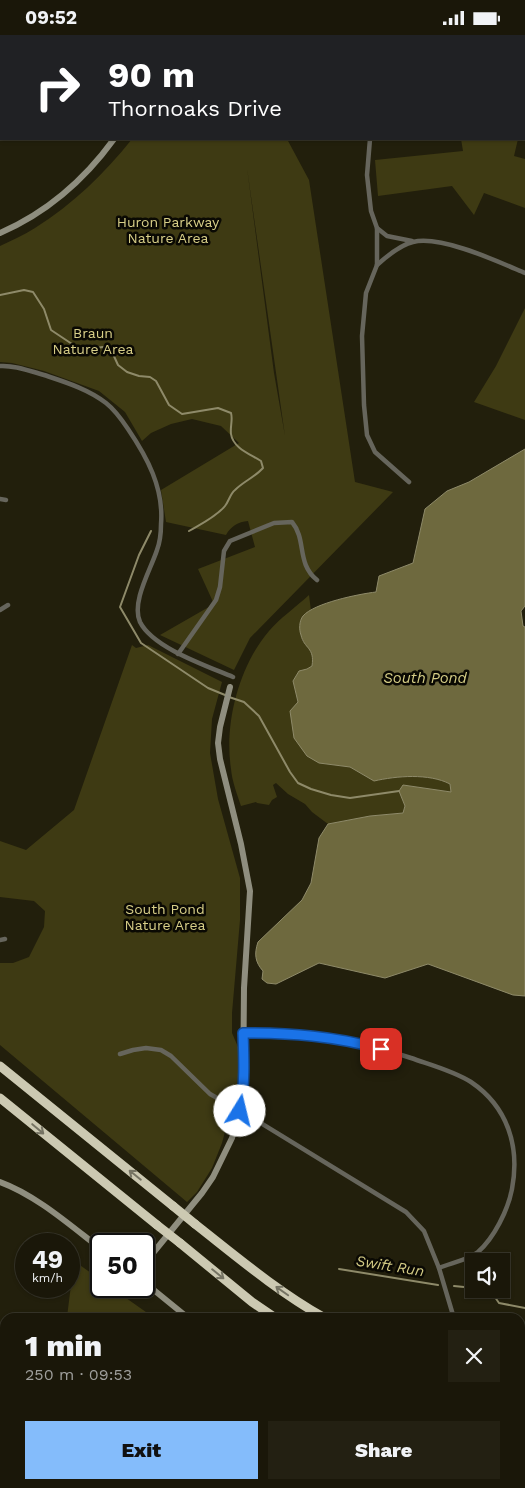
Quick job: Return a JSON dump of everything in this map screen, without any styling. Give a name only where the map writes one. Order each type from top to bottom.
[{"type":"highway","points":[[0,1066],[264,1279],[316,1313]]},
{"type":"highway","points":[[0,1098],[252,1302],[268,1313]]},
{"type":"main road","points":[[0,233],[56,199],[81,177],[113,140]]},
{"type":"main road","points":[[155,1251],[213,1177],[232,1137],[243,1095],[244,988],[250,891],[218,743],[225,701],[230,687]]},
{"type":"main road","points":[[0,1182],[21,1192],[43,1206],[90,1241]]},
{"type":"main road","points":[[155,1291],[182,1313]]},
{"type":"street","points":[[370,140],[367,175],[371,211],[377,228],[377,265],[366,293],[362,336],[367,435],[375,452],[409,482]]},
{"type":"street","points":[[377,228],[387,236],[414,241],[445,243],[498,261],[525,273]]},
{"type":"street","points":[[377,265],[387,256],[414,241]]},
{"type":"street","points":[[0,366],[20,368],[89,391],[108,403],[118,415],[142,449],[155,478],[161,504],[162,523],[158,549],[138,607],[140,621],[147,633],[178,654],[233,677]]},
{"type":"street","points":[[178,654],[216,600],[220,587],[224,551],[230,541],[274,523],[292,522],[299,533],[304,563],[309,574],[316,581]]},
{"type":"street","points":[[0,610],[8,605]]},
{"type":"street","points":[[243,1033],[299,1034],[345,1040],[366,1045],[459,1075],[488,1097],[505,1122],[512,1141],[515,1167],[507,1207],[494,1231],[477,1253],[439,1268]]},
{"type":"street","points":[[120,1054],[146,1048],[161,1050],[171,1056],[210,1094],[406,1212],[424,1231],[439,1268],[451,1313]]},
{"type":"green space","points":[[131,140],[288,140],[309,180],[355,482],[393,492],[250,638],[234,670],[160,635],[214,604],[198,569],[255,547],[248,521],[235,525],[226,535],[166,522],[161,490],[239,443],[221,426],[192,419],[171,424],[151,433],[142,441],[125,412],[99,391],[44,371],[0,362],[0,246],[31,231],[49,219],[99,176]],"holes":[[[247,168],[285,436],[274,373]]]},
{"type":"green space","points":[[461,140],[518,140],[514,156],[525,159],[525,208],[484,193],[474,215],[452,186],[378,196],[375,160],[463,151]]},
{"type":"green space","points":[[525,308],[525,420],[474,402],[496,366]]},
{"type":"green space","points":[[309,595],[311,611],[303,616],[302,640],[312,654],[312,666],[308,669],[319,763],[350,767],[374,781],[413,776],[432,778],[450,784],[451,792],[403,785],[402,799],[405,806],[403,813],[370,816],[328,824],[276,783],[273,785],[277,797],[269,805],[256,802],[241,806],[232,778],[229,751],[232,714],[236,696],[249,661],[258,645],[273,626]]},
{"type":"green space","name":"South Pond Nature Area","points":[[132,645],[136,648],[148,645],[222,682],[212,719],[210,753],[218,799],[240,878],[240,920],[232,1013],[232,1033],[238,1047],[239,1067],[237,1087],[222,1143],[212,1168],[197,1192],[187,1202],[0,1045],[0,963],[13,963],[29,957],[44,927],[45,911],[34,901],[0,897],[0,841],[26,850],[74,810]]},
{"type":"green space","points":[[80,1265],[90,1272],[90,1298],[126,1298],[147,1313],[68,1313],[69,1298],[80,1298]]},
{"type":"water","name":"South Pond","points":[[525,449],[525,606],[521,611],[523,626],[525,627],[525,996],[513,995],[428,964],[385,978],[319,963],[276,984],[267,983],[262,979],[263,971],[256,958],[258,942],[302,900],[311,883],[319,838],[328,824],[370,816],[403,813],[405,806],[399,791],[403,785],[451,792],[450,784],[432,778],[412,776],[374,781],[350,767],[319,763],[307,756],[294,738],[290,711],[298,702],[293,681],[299,671],[312,666],[313,660],[311,652],[302,640],[300,633],[302,618],[309,611],[326,603],[376,592],[379,576],[413,563],[425,509],[447,491],[469,482]]},
{"type":"waterway","points":[[0,295],[24,290],[33,292],[44,309],[51,330],[81,350],[103,347],[113,354],[118,365],[127,372],[150,377],[156,381],[169,405],[182,414],[218,408],[231,413],[232,439],[238,447],[261,461],[263,468],[233,492],[225,506],[217,514],[189,531]]},
{"type":"waterway","points":[[151,531],[139,555],[120,607],[141,643],[208,688],[225,695]]},
{"type":"waterway","points":[[229,697],[244,702],[259,716],[298,783],[331,795],[350,798],[399,791]]},
{"type":"waterway","name":"Swift Run","points":[[339,1269],[438,1285]]},
{"type":"waterway","name":"Swift Run","points":[[454,1286],[465,1287]]},
{"type":"waterway","name":"Swift Run","points":[[496,1298],[499,1303],[525,1308]]},
{"type":"route","points":[[240,1111],[244,1075],[243,1033],[299,1034],[345,1040],[381,1049]]},
{"type":"park label","name":"Huron Parkway Nature Area","points":[[168,230]]},
{"type":"park label","name":"Braun Nature Area","points":[[93,341]]}]
